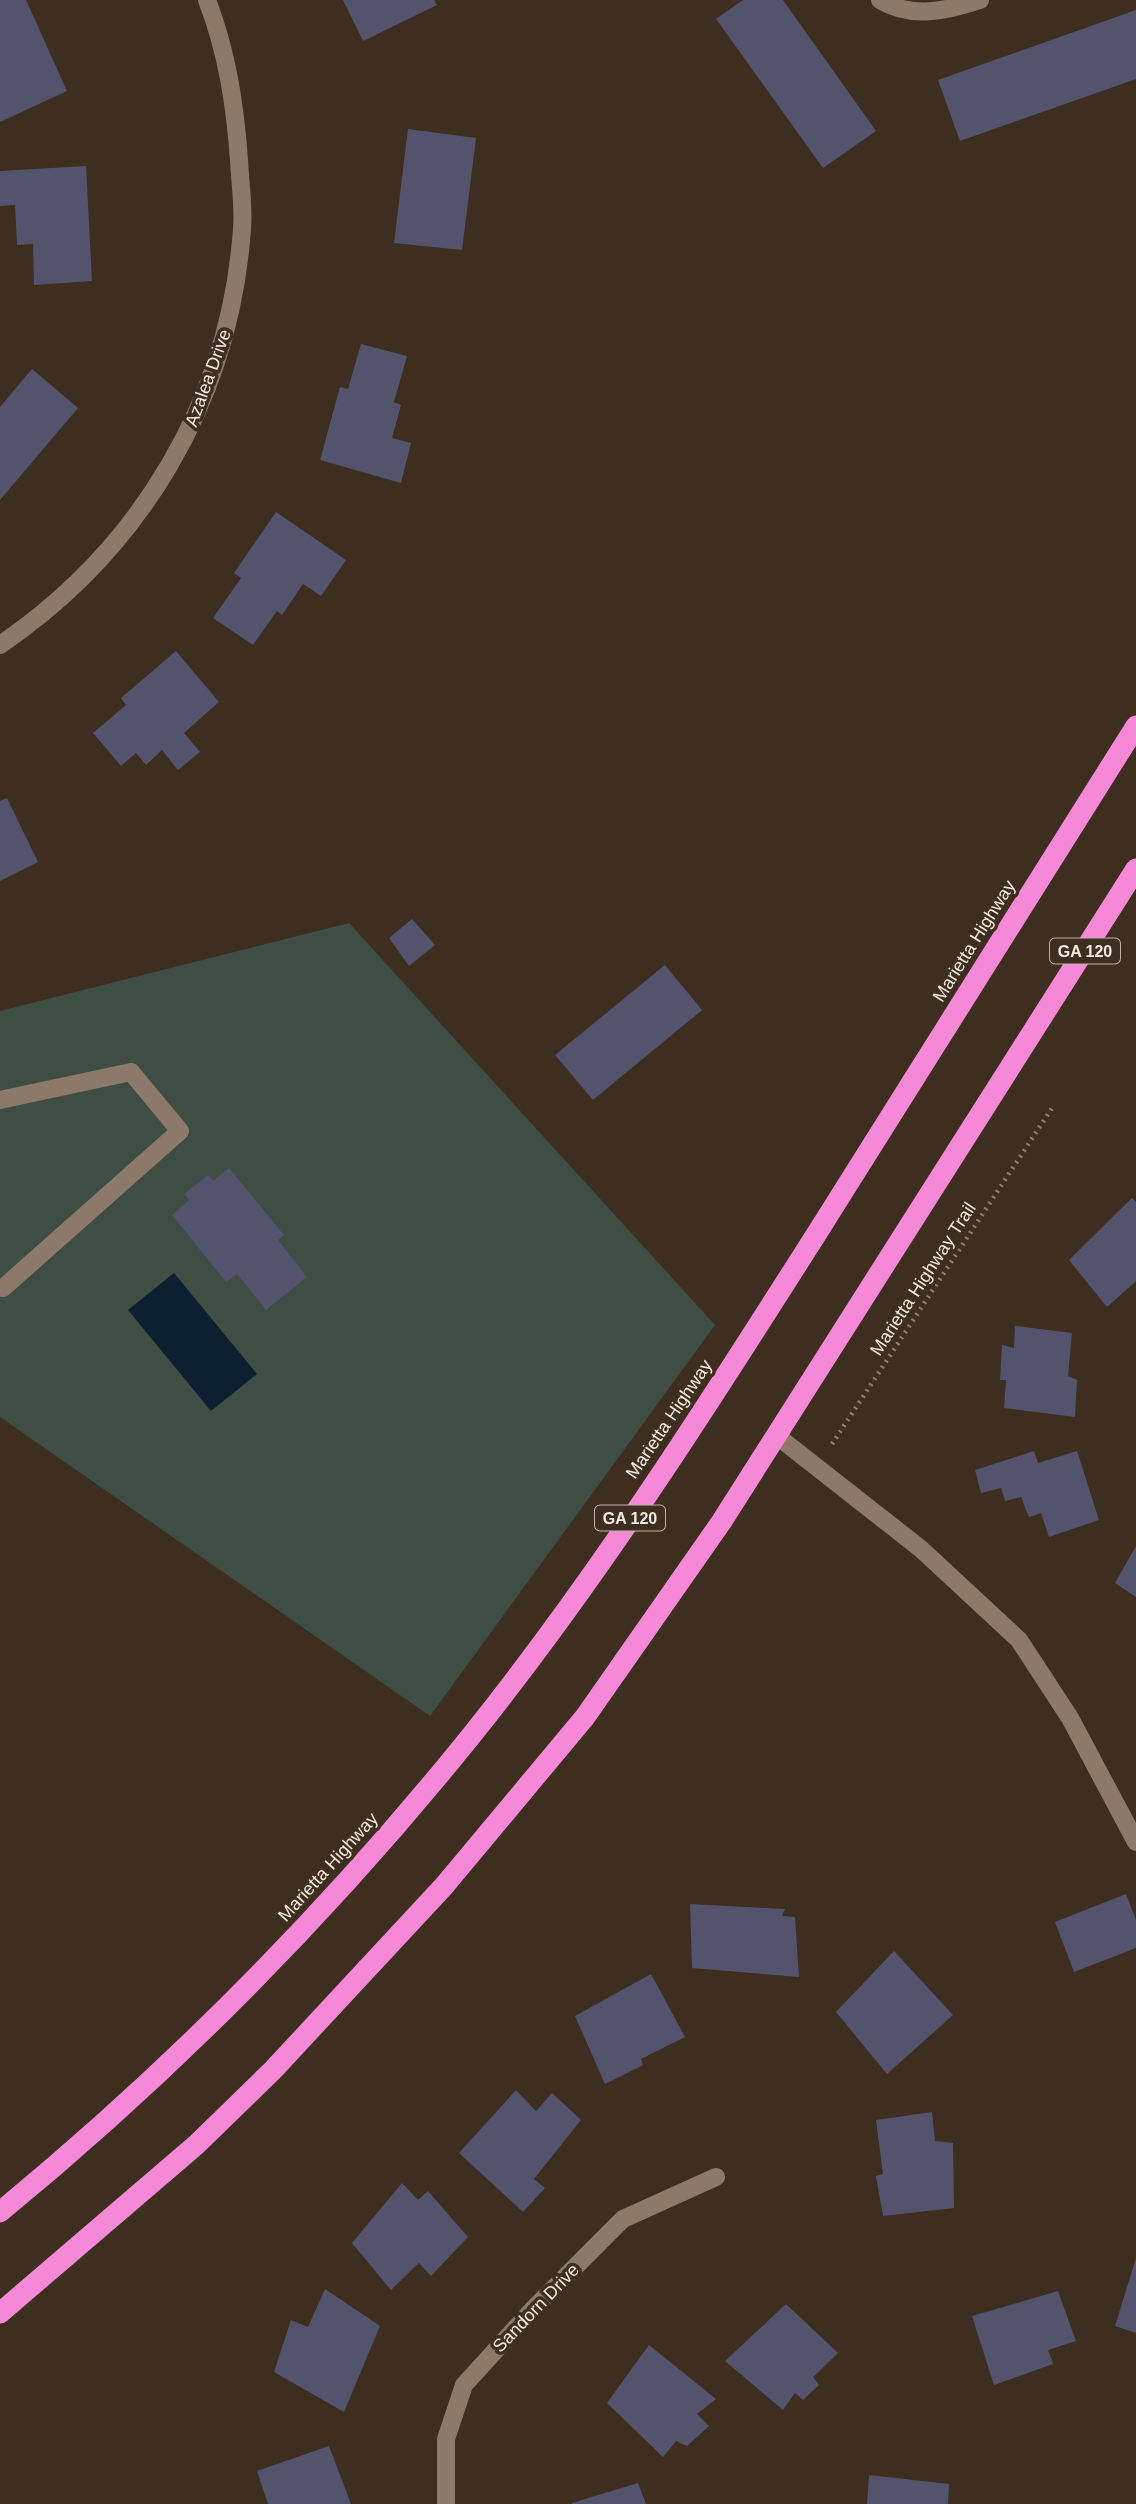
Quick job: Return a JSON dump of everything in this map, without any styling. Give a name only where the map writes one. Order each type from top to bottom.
[{"type":"highway","name":"Marietta Highway","points":[[0,2212],[150,2083],[298,1936],[412,1806],[539,1647],[692,1428],[1136,726]]},
{"type":"highway","name":"GA 120","points":[[0,2313],[196,2145],[344,1997],[444,1886],[585,1717],[722,1521],[1136,869]]},
{"type":"street","name":"Azalea Drive","points":[[0,645],[40,618],[125,533],[185,440],[225,337],[243,228],[236,108],[221,37],[207,0]]},
{"type":"street","points":[[880,0],[894,9],[943,12],[980,0]]},
{"type":"street","points":[[0,1100],[131,1072],[180,1131],[3,1288]]},
{"type":"street","points":[[777,1436],[921,1549],[1019,1640],[1070,1718],[1136,1842]]},
{"type":"street","name":"Sandorn Drive","points":[[446,2504],[446,2439],[464,2385],[535,2307],[623,2219],[716,2177]]},
{"type":"path","name":"Marietta Highway Trail","points":[[817,1468],[1054,1105]]},
{"type":"green space","points":[[349,923],[715,1325],[430,1716],[0,1417],[0,1011]]},
{"type":"water","points":[[174,1273],[257,1374],[211,1411],[128,1310]]},
{"type":"building","points":[[0,0],[26,0],[67,91],[0,122]]},
{"type":"building","points":[[343,0],[434,0],[437,5],[363,41]]},
{"type":"building","points":[[743,0],[783,0],[876,131],[823,168],[716,19]]},
{"type":"building","points":[[1136,10],[1136,79],[960,141],[938,80]]},
{"type":"building","points":[[408,129],[476,138],[462,250],[394,243]]},
{"type":"building","points":[[86,166],[92,281],[34,285],[33,244],[17,245],[15,205],[0,206],[0,171]]},
{"type":"building","points":[[361,344],[407,356],[394,402],[401,405],[392,438],[411,443],[401,483],[320,460],[340,387],[348,389]]},
{"type":"building","points":[[32,369],[78,408],[0,500],[0,407]]},
{"type":"building","points":[[276,512],[346,560],[321,596],[303,584],[282,615],[277,611],[253,645],[213,618],[241,578],[234,573]]},
{"type":"building","points":[[176,651],[219,702],[184,733],[200,752],[178,770],[162,750],[146,765],[136,753],[121,766],[93,733],[126,705],[121,698]]},
{"type":"building","points":[[7,798],[38,862],[0,881],[0,801]]},
{"type":"building","points":[[412,919],[435,945],[409,966],[389,938]]},
{"type":"building","points":[[665,965],[702,1010],[593,1100],[555,1055]]},
{"type":"building","points":[[229,1168],[284,1235],[278,1240],[307,1277],[266,1310],[237,1274],[226,1282],[172,1215],[189,1200],[184,1194],[208,1175],[213,1181]]},
{"type":"building","points":[[1132,1198],[1136,1202],[1136,1281],[1107,1307],[1069,1260]]},
{"type":"building","points":[[1015,1326],[1072,1333],[1068,1376],[1077,1380],[1075,1417],[1004,1408],[1006,1380],[1000,1380],[1002,1345],[1014,1348]]},
{"type":"building","points":[[1034,1451],[1038,1463],[1077,1451],[1099,1520],[1049,1537],[1041,1513],[1029,1517],[1021,1497],[1005,1501],[1001,1488],[981,1493],[975,1470]]},
{"type":"building","points":[[1136,1546],[1136,1597],[1115,1583]]},
{"type":"building","points":[[1126,1894],[1136,1920],[1136,1948],[1074,1972],[1055,1922]]},
{"type":"building","points":[[690,1904],[785,1909],[782,1916],[795,1917],[799,1977],[692,1968]]},
{"type":"building","points":[[894,1951],[953,2015],[887,2074],[836,2012]]},
{"type":"building","points":[[651,1974],[685,2037],[641,2059],[643,2065],[605,2084],[575,2016]]},
{"type":"building","points":[[516,2090],[536,2111],[552,2093],[581,2120],[534,2179],[545,2188],[523,2212],[459,2153]]},
{"type":"building","points":[[932,2112],[935,2141],[953,2143],[954,2208],[883,2216],[876,2176],[883,2174],[876,2120]]},
{"type":"building","points":[[402,2183],[418,2200],[428,2191],[468,2237],[431,2276],[419,2263],[391,2290],[352,2243]]},
{"type":"building","points":[[1136,2258],[1136,2333],[1115,2326]]},
{"type":"building","points":[[325,2289],[380,2326],[344,2412],[274,2372],[291,2320],[308,2327]]},
{"type":"building","points":[[1058,2291],[1076,2341],[1048,2350],[1053,2364],[994,2385],[972,2316]]},
{"type":"building","points":[[786,2304],[838,2353],[813,2377],[819,2385],[803,2400],[795,2393],[783,2410],[725,2361]]},
{"type":"building","points":[[649,2345],[716,2399],[697,2414],[709,2426],[687,2446],[676,2441],[663,2457],[607,2403]]},
{"type":"building","points":[[329,2446],[351,2504],[268,2504],[257,2471]]},
{"type":"building","points":[[869,2475],[949,2484],[948,2504],[867,2504]]},
{"type":"building","points":[[638,2483],[646,2504],[572,2504],[572,2503]]}]
